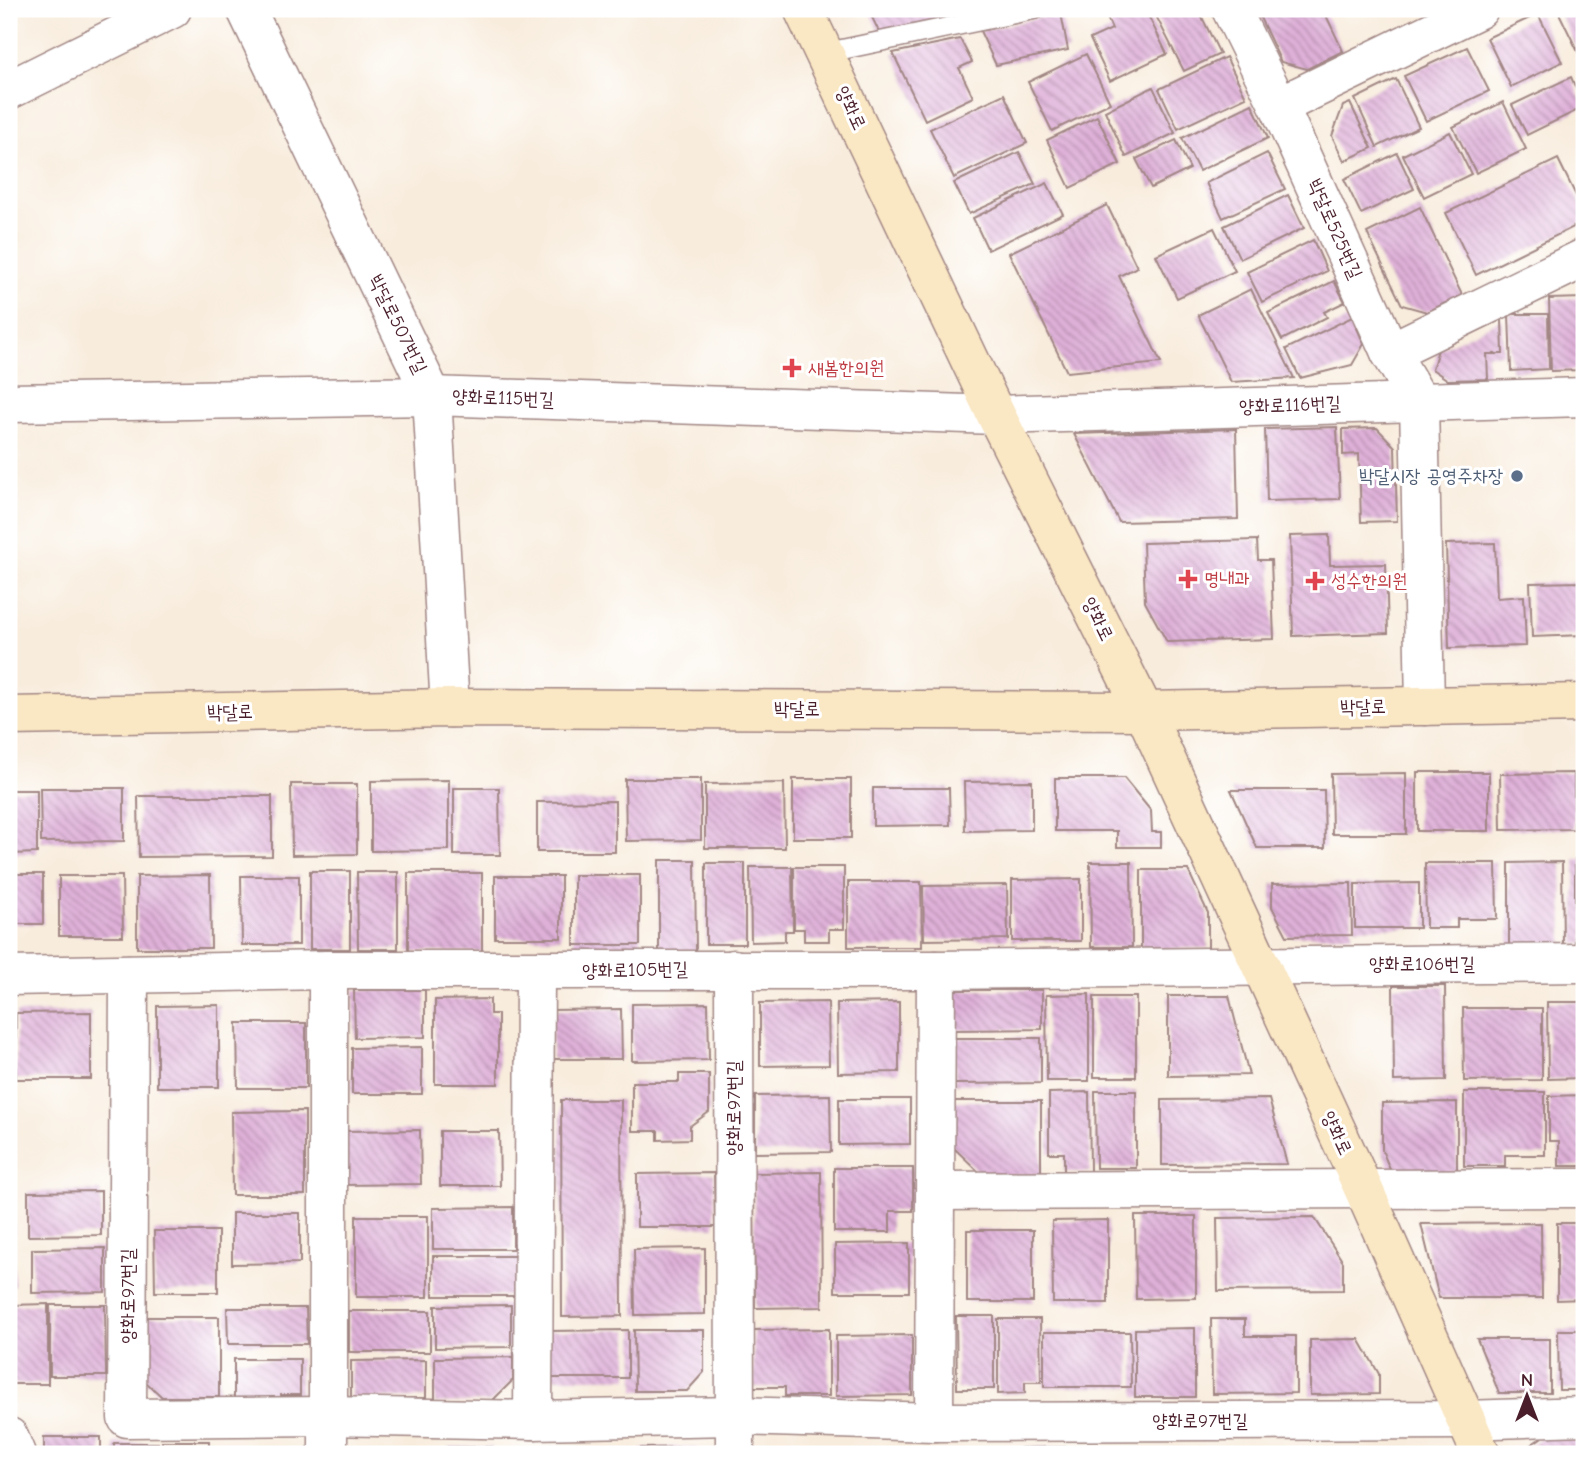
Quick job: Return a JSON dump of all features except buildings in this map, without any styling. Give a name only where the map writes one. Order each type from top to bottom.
[{"type":"street","points":[[9,90],[172,9]]},
{"type":"street","name":"박달로507번길","points":[[246,9],[432,396],[450,708]]},
{"type":"street","name":"양화로","points":[[803,9],[996,415],[1144,711],[1363,1188],[1481,1454]]},
{"type":"street","name":"박달로525번길","points":[[1231,9],[1279,106],[1390,352],[1419,401],[1425,706]]},
{"type":"street","points":[[1279,106],[1479,9]]},
{"type":"street","points":[[1390,352],[1584,258]]},
{"type":"street","name":"양화로115번길","points":[[9,404],[432,396],[996,415]]},
{"type":"street","name":"양화로116번길","points":[[996,415],[1584,397]]},
{"type":"street","name":"박달로","points":[[9,716],[450,708],[1144,711],[1584,703]]},
{"type":"street","name":"양화로106번길","points":[[1261,965],[1584,963]]},
{"type":"street","name":"양화로105번길","points":[[9,976],[328,970],[936,970],[1261,965]]},
{"type":"street","name":"양화로97번길","points":[[734,969],[735,1416]]},
{"type":"street","points":[[328,970],[328,1454]]},
{"type":"street","points":[[934,1422],[936,970]]},
{"type":"street","points":[[533,1420],[535,972]]},
{"type":"street","name":"양화로97번길","points":[[130,974],[127,1418],[328,1416],[533,1420],[735,1416],[934,1422],[1465,1420],[1584,1416]]},
{"type":"street","points":[[936,1191],[1584,1188]]},
{"type":"street","points":[[735,1416],[735,1454]]},
{"type":"street","points":[[9,1437],[16,1454]]},
{"type":"lane","points":[[824,53],[1036,9]]},
{"type":"place","name":"새봄한의원","points":[[792,368]]},
{"type":"place","name":"박달시장 공영주차장","points":[[1517,476]]},
{"type":"place","name":"명내과","points":[[1188,579]]},
{"type":"place","name":"성수한의원","points":[[1315,581]]}]
